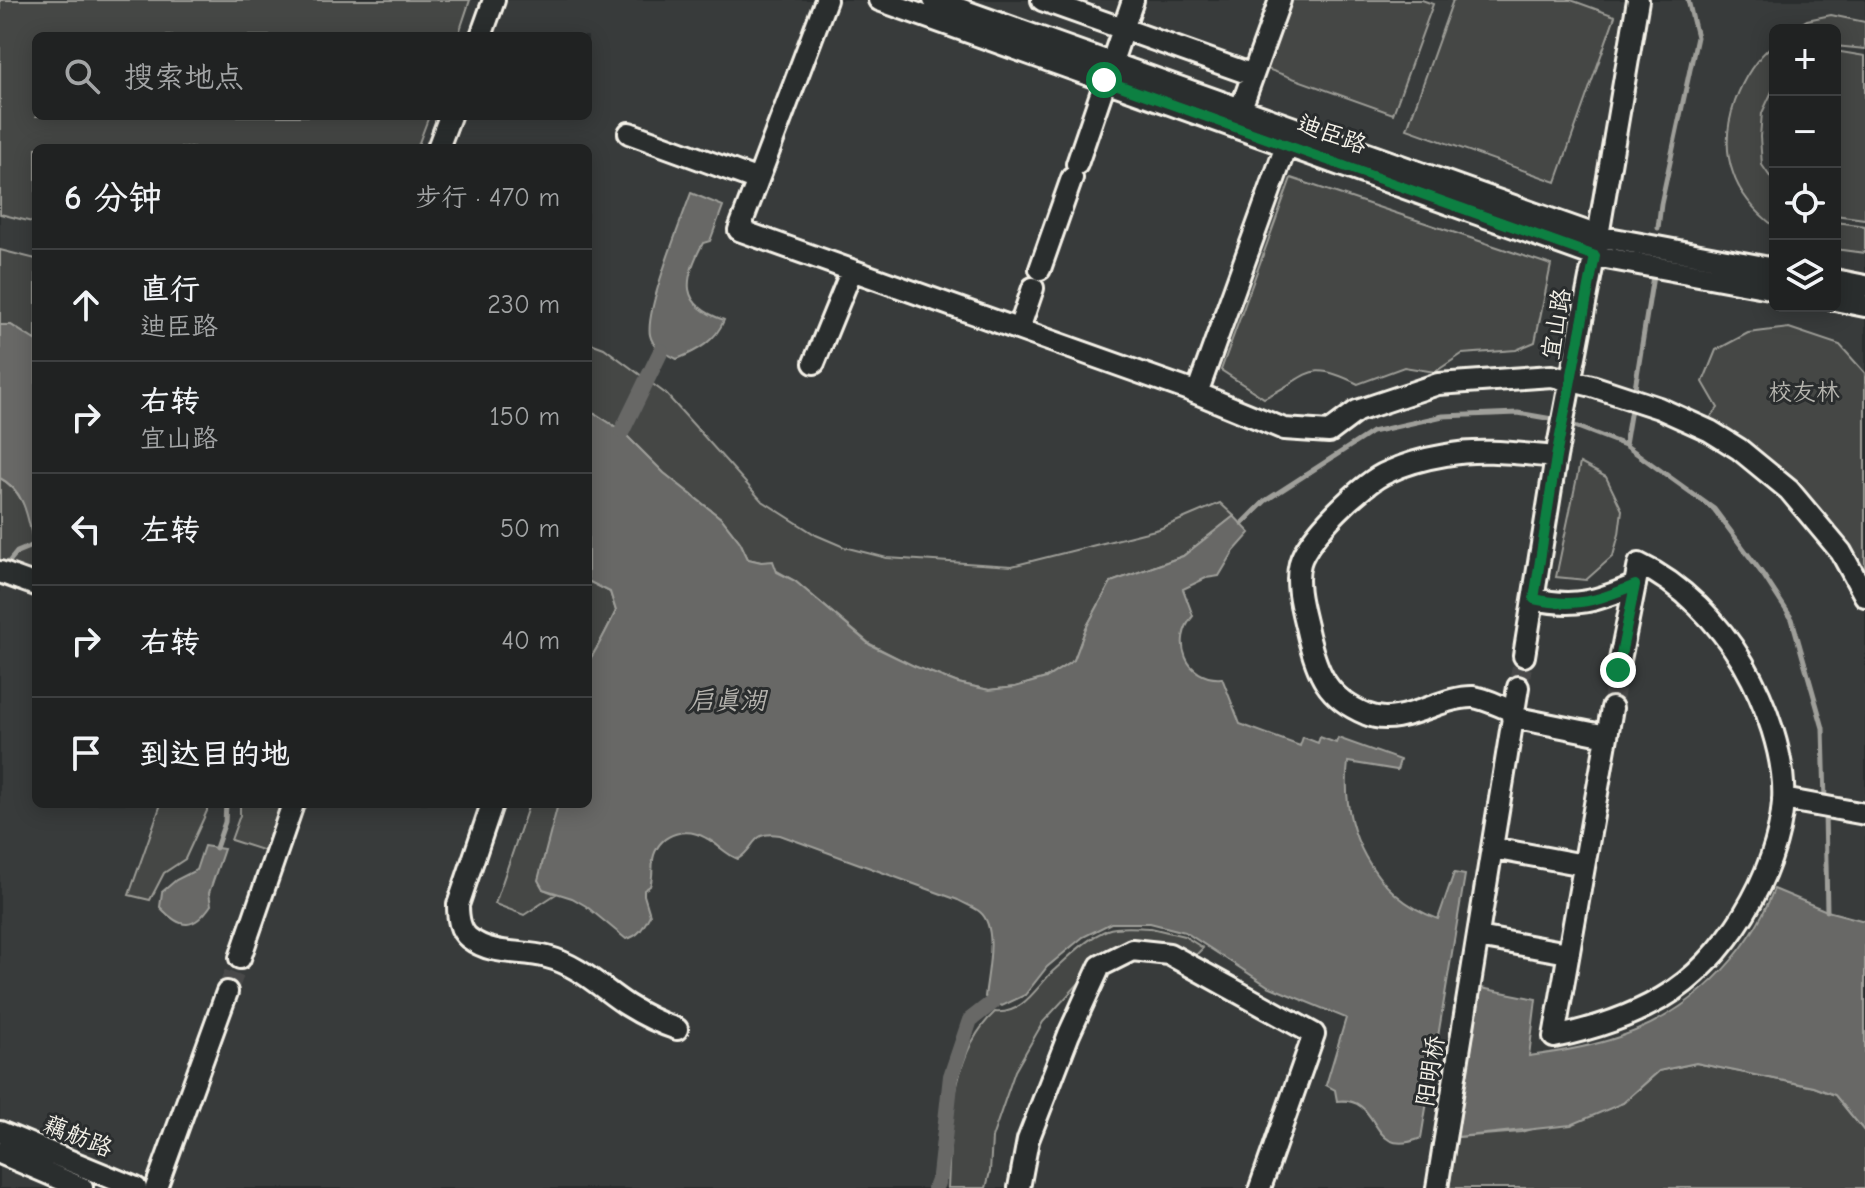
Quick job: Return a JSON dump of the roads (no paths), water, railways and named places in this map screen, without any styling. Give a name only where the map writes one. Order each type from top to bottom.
[{"type":"street","points":[[482,32],[494,0]]},
{"type":"street","points":[[826,0],[739,230],[1197,393],[1284,429],[1329,432],[1357,411],[1438,384],[1552,376],[1570,389],[1659,408],[1710,431],[1739,449],[1789,490],[1841,552],[1865,596]]},
{"type":"street","name":"迪臣路","points":[[879,0],[1107,72],[1596,246],[1769,288]]},
{"type":"street","name":"迪臣路","points":[[934,0],[1107,72],[1241,108],[1290,136]]},
{"type":"street","points":[[1042,0],[1253,75]]},
{"type":"street","points":[[1019,329],[1133,0]]},
{"type":"street","points":[[1241,108],[1280,0]]},
{"type":"street","name":"宜山路","points":[[1524,656],[1557,451],[1596,246],[1633,2]]},
{"type":"street","points":[[440,144],[448,120]]},
{"type":"street","points":[[629,133],[758,180]]},
{"type":"street","points":[[1197,393],[1290,136]]},
{"type":"street","name":"迪臣路","points":[[1596,246],[1769,268]]},
{"type":"street","points":[[814,363],[852,270]]},
{"type":"street","points":[[1841,281],[1865,286]]},
{"type":"street","points":[[1841,301],[1865,306]]},
{"type":"street","points":[[1557,451],[1447,455],[1386,472],[1341,507],[1308,546],[1300,563],[1299,596],[1316,668],[1335,696],[1368,716],[1404,716],[1473,697],[1512,714],[1607,736]]},
{"type":"street","points":[[1612,708],[1554,1037],[1622,1019],[1665,997],[1696,972],[1734,932],[1763,876],[1790,801],[1772,724],[1754,681],[1730,642],[1705,612],[1678,589],[1639,564],[1618,670]]},
{"type":"street","points":[[0,572],[29,582]]},
{"type":"street","points":[[1534,599],[1585,603],[1598,601],[1635,585]]},
{"type":"street","points":[[1518,687],[1478,937],[1568,953]]},
{"type":"street","points":[[1790,801],[1865,814]]},
{"type":"street","points":[[240,958],[292,808]]},
{"type":"street","points":[[491,808],[458,905],[458,921],[468,938],[494,950],[548,957],[587,975],[651,1020],[677,1029]]},
{"type":"street","points":[[1492,848],[1584,865]]},
{"type":"street","name":"阳明桥","points":[[1437,1188],[1478,937]]},
{"type":"street","points":[[1019,1188],[1028,1140],[1064,1045],[1100,966],[1132,950],[1169,954],[1314,1034],[1260,1188]]},
{"type":"street","points":[[156,1188],[227,992]]},
{"type":"street","name":"藕舫路","points":[[0,1132],[136,1188]]},
{"type":"street","name":"藕舫路","points":[[0,1153],[82,1188]]},
{"type":"water","points":[[691,193],[723,206],[710,241],[703,243],[696,256],[689,290],[699,307],[724,320],[716,334],[705,344],[677,359],[654,344],[650,323],[665,265]]},
{"type":"water","points":[[0,325],[11,325],[32,338],[32,535],[17,492],[0,478]]},
{"type":"water","name":"启真湖","points":[[592,412],[622,431],[664,473],[722,519],[740,542],[748,559],[773,561],[777,572],[795,581],[870,645],[958,683],[989,690],[1015,687],[1046,678],[1074,660],[1086,628],[1111,582],[1183,556],[1234,516],[1250,533],[1234,551],[1219,576],[1206,578],[1183,589],[1193,616],[1183,637],[1186,658],[1191,666],[1199,673],[1222,678],[1240,724],[1300,746],[1303,737],[1318,743],[1320,737],[1336,743],[1338,738],[1400,760],[1397,770],[1348,762],[1347,787],[1356,835],[1379,877],[1395,894],[1438,919],[1454,873],[1465,875],[1421,1138],[1404,1143],[1391,1141],[1362,1107],[1352,1102],[1337,1101],[1335,1090],[1326,1085],[1346,1018],[1268,986],[1185,932],[1150,923],[1111,923],[1083,937],[1047,967],[1025,995],[1002,1006],[985,997],[990,940],[986,919],[980,912],[958,900],[780,835],[759,837],[738,859],[710,840],[691,833],[676,834],[663,841],[654,855],[650,886],[644,890],[650,915],[631,938],[626,939],[572,898],[543,889],[538,880],[557,808],[592,808],[592,655],[616,611],[610,592],[592,583]]},
{"type":"water","points":[[204,846],[224,849],[209,893],[211,905],[193,923],[181,923],[160,907],[162,892],[176,880],[196,870]]},
{"type":"water","points":[[1774,889],[1827,911],[1865,921],[1865,1132],[1835,1095],[1814,1087],[1696,1063],[1659,1071],[1623,1103],[1571,1125],[1457,1137],[1481,988],[1536,999],[1529,1056],[1574,1049],[1619,1037],[1669,1013],[1713,980],[1748,938]]},
{"type":"waterway","points":[[1658,228],[1697,37],[1688,0]]},
{"type":"waterway","points":[[1634,394],[1653,276]]},
{"type":"waterway","points":[[622,431],[661,351]]},
{"type":"waterway","points":[[1625,445],[1632,403]]},
{"type":"waterway","points":[[1242,524],[1265,501],[1372,432],[1443,416],[1518,413],[1558,420]]},
{"type":"waterway","points":[[1567,423],[1625,445],[1714,509],[1764,576],[1792,619],[1823,728],[1825,802]]},
{"type":"waterway","points":[[4,568],[17,552],[32,546]]},
{"type":"waterway","points":[[216,848],[225,822],[226,808]]},
{"type":"waterway","points":[[1825,812],[1827,911]]},
{"type":"waterway","points":[[935,1188],[940,1175],[951,1076],[970,1020],[993,1002]]},
{"type":"tunnel","points":[[1518,687],[1524,656]]},
{"type":"tunnel","points":[[1612,708],[1618,670]]},
{"type":"tunnel","points":[[227,992],[240,958]]},
{"type":"park label","name":"校友林","points":[[1804,392]]}]
